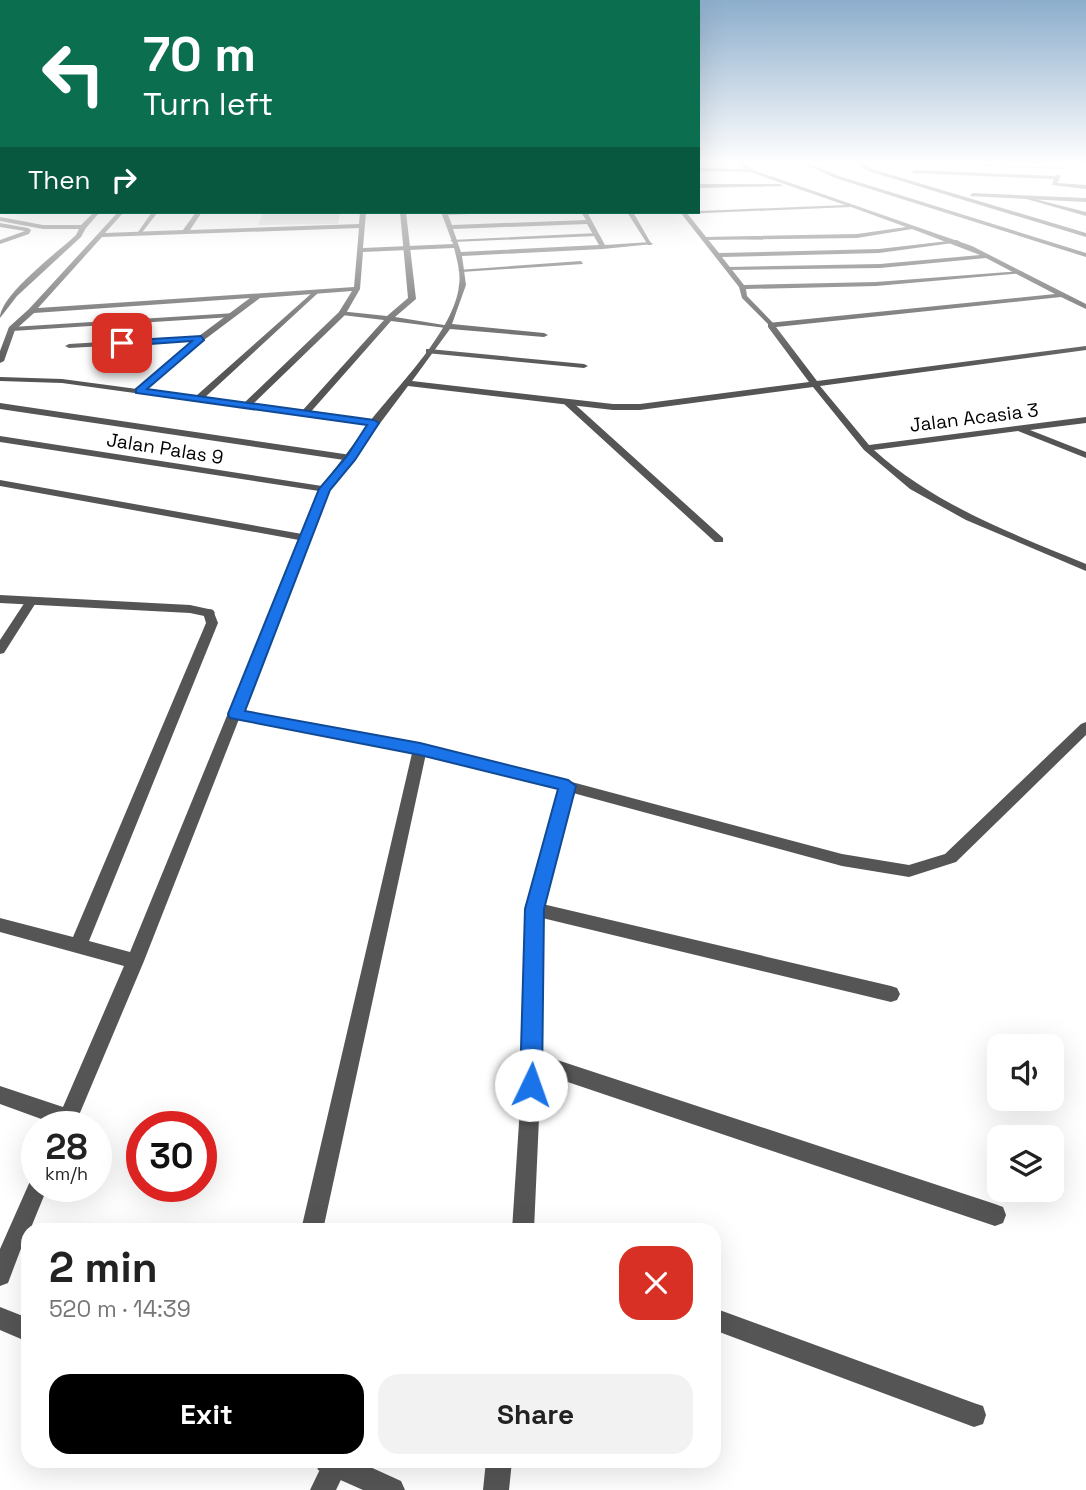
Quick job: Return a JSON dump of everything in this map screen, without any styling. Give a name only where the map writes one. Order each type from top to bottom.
[{"type":"street","points":[[0,242],[28,231]]},
{"type":"street","points":[[0,316],[4,306],[79,236],[81,231]]},
{"type":"street","points":[[0,361],[12,329],[32,311],[104,231]]},
{"type":"street","points":[[138,234],[141,231]]},
{"type":"street","points":[[100,235],[230,231]]},
{"type":"street","points":[[248,404],[342,313],[357,289],[362,231]]},
{"type":"street","points":[[306,414],[390,318],[412,299],[406,231]]},
{"type":"street","points":[[360,250],[408,247],[451,232],[471,231]]},
{"type":"street","points":[[594,231],[603,247]]},
{"type":"street","points":[[451,232],[603,247],[650,244],[642,231]]},
{"type":"street","points":[[697,231],[742,288],[744,297],[771,326],[867,448],[898,475],[986,525],[1086,568]]},
{"type":"street","points":[[704,239],[857,236],[897,231]]},
{"type":"street","points":[[923,231],[989,256],[1086,307]]},
{"type":"street","points":[[1008,231],[1086,255]]},
{"type":"street","points":[[451,232],[596,234]]},
{"type":"street","points":[[70,1111],[135,961],[325,489],[351,458],[374,423],[408,383],[446,326],[462,294],[461,270],[451,232]]},
{"type":"street","points":[[716,255],[879,251],[957,242]]},
{"type":"street","points":[[728,270],[880,266],[989,256]]},
{"type":"street","points":[[461,270],[581,263]]},
{"type":"street","points":[[742,288],[876,285],[1021,273]]},
{"type":"street","points":[[32,311],[357,289]]},
{"type":"street","points":[[199,398],[316,293]]},
{"type":"street","points":[[771,326],[1061,295]]},
{"type":"street","points":[[139,391],[201,338],[258,296]]},
{"type":"street","points":[[342,313],[544,335]]},
{"type":"street","points":[[12,329],[232,315]]},
{"type":"street","points":[[69,346],[201,338]]},
{"type":"street","points":[[408,383],[640,407],[1086,348]]},
{"type":"street","points":[[429,351],[583,366]]},
{"type":"street","points":[[0,379],[62,382],[199,398],[374,423]]},
{"type":"street","points":[[566,401],[719,540]]},
{"type":"street","points":[[0,406],[351,458]]},
{"type":"street","name":"Jalan Acasia 3","points":[[867,448],[1086,420]]},
{"type":"street","points":[[1021,429],[1086,455]]},
{"type":"street","name":"Jalan Palas 9","points":[[0,439],[325,489]]},
{"type":"street","points":[[0,483],[306,538]]},
{"type":"street","points":[[0,599],[190,609],[209,613],[212,623],[78,947]]},
{"type":"street","points":[[0,650],[31,601]]},
{"type":"street","points":[[236,714],[420,749],[842,860],[909,871],[950,858],[1086,727]]},
{"type":"street","points":[[314,1223],[420,749]]},
{"type":"street","points":[[523,1223],[532,1060],[534,909],[568,786]]},
{"type":"street","points":[[534,909],[891,994]]},
{"type":"street","points":[[0,925],[135,961]]},
{"type":"street","points":[[532,1060],[995,1215]]},
{"type":"street","points":[[0,1095],[37,1111]]},
{"type":"street","points":[[22,1223],[31,1202]]},
{"type":"street","points":[[0,1275],[21,1226]]},
{"type":"street","points":[[0,1318],[21,1327]]},
{"type":"street","points":[[721,1322],[974,1415]]},
{"type":"street","points":[[323,1490],[330,1468]]},
{"type":"street","points":[[342,1468],[392,1490]]},
{"type":"street","points":[[496,1490],[498,1468]]},
{"type":"route","points":[[122,343],[201,338],[139,391],[374,423],[351,458],[325,489],[236,714],[420,749],[568,786],[534,909],[531,1085]]}]
